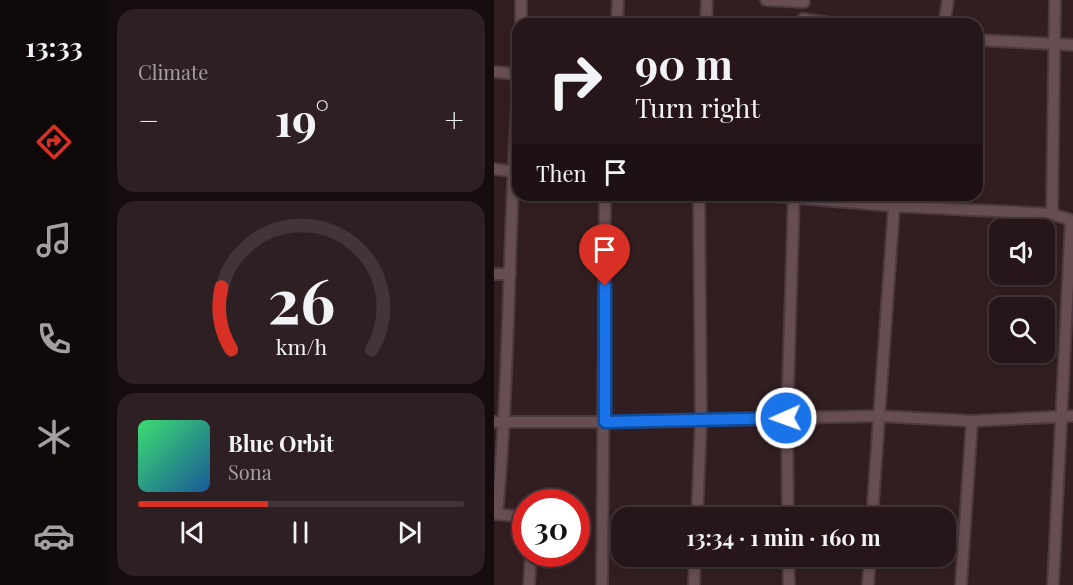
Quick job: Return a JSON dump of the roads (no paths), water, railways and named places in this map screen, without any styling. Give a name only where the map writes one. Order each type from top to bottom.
[{"type":"street","points":[[521,0],[521,18]]},
{"type":"street","points":[[617,18],[618,0]]},
{"type":"street","points":[[706,18],[707,0]]},
{"type":"street","points":[[766,0],[804,1],[803,18]]},
{"type":"street","points":[[945,18],[948,0]]},
{"type":"street","points":[[1052,214],[1055,0]]},
{"type":"street","points":[[983,40],[1073,45]]},
{"type":"street","points":[[494,72],[512,74]]},
{"type":"street","points":[[494,169],[512,172]]},
{"type":"street","points":[[512,516],[495,514],[514,201]]},
{"type":"street","points":[[602,585],[605,201]]},
{"type":"street","points":[[697,507],[701,420],[700,201]]},
{"type":"street","points":[[788,507],[786,418],[794,201]]},
{"type":"street","points":[[844,201],[894,206],[1052,214],[1072,220],[1068,417],[1054,585]]},
{"type":"street","points":[[924,201],[924,207]]},
{"type":"street","points":[[873,507],[894,206]]},
{"type":"street","points":[[494,274],[510,274]]},
{"type":"street","points":[[500,422],[878,416],[972,421],[1068,417]]},
{"type":"street","points":[[961,585],[972,421]]},
{"type":"street","points":[[528,585],[530,567]]},
{"type":"street","points":[[694,585],[695,567]]},
{"type":"street","points":[[788,567],[789,585]]},
{"type":"street","points":[[868,585],[869,567]]}]
